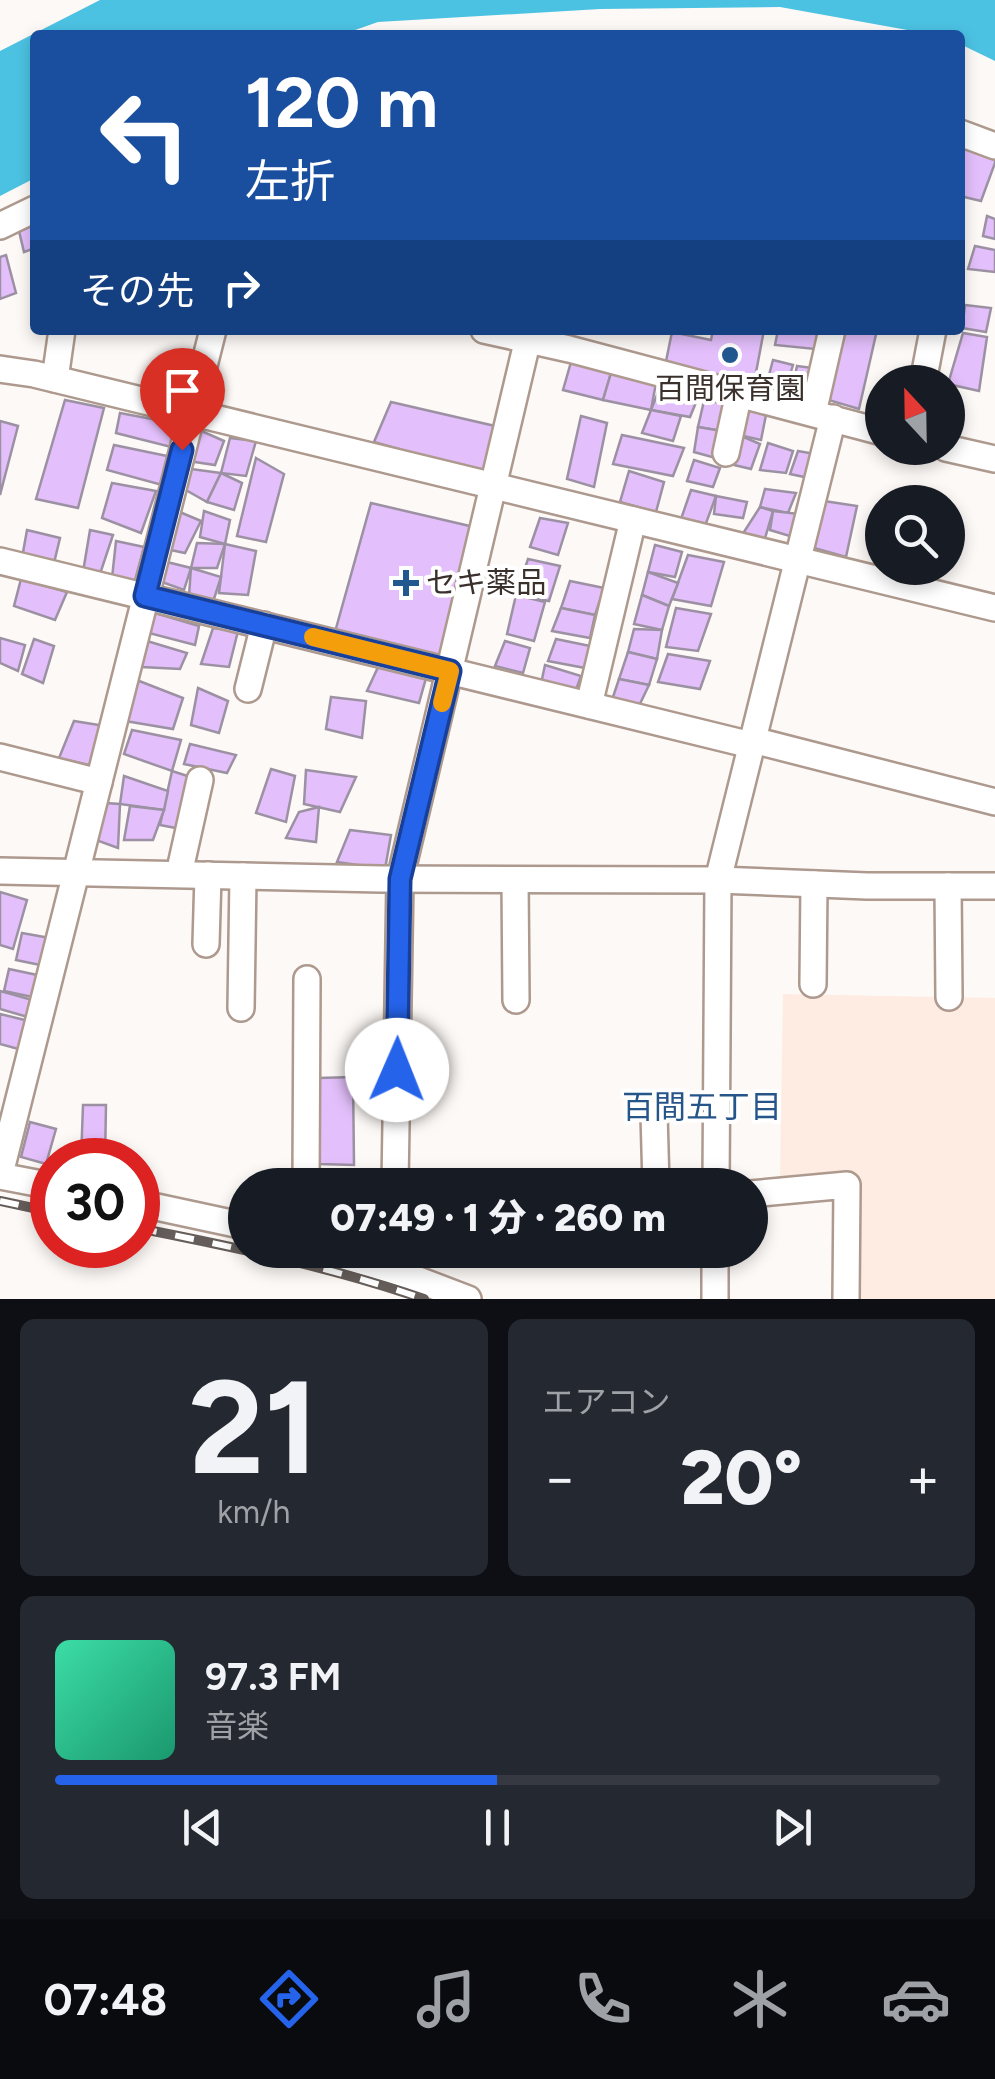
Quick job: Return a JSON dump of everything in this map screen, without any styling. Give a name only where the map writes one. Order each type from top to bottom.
[{"type":"street","points":[[965,136],[995,146]]},
{"type":"street","points":[[0,226],[30,211]]},
{"type":"street","points":[[55,379],[61,335]]},
{"type":"street","points":[[30,1181],[0,1175],[213,335]]},
{"type":"street","points":[[395,1168],[400,879],[529,335],[571,339],[739,393],[865,427]]},
{"type":"street","points":[[716,1168],[718,880],[798,560],[823,416],[831,335]]},
{"type":"street","points":[[926,365],[932,335]]},
{"type":"street","points":[[0,369],[55,379],[995,608]]},
{"type":"street","points":[[726,454],[739,393]]},
{"type":"street","points":[[965,452],[995,459]]},
{"type":"street","points":[[589,705],[633,520]]},
{"type":"street","points":[[0,560],[995,802]]},
{"type":"street","points":[[248,689],[264,626]]},
{"type":"street","points":[[0,758],[98,782]]},
{"type":"street","points":[[180,874],[200,780]]},
{"type":"street","points":[[0,871],[995,886]]},
{"type":"street","points":[[206,944],[208,875]]},
{"type":"street","points":[[242,1008],[243,876]]},
{"type":"street","points":[[515,880],[516,1000]]},
{"type":"street","points":[[812,984],[814,884]]},
{"type":"street","points":[[948,886],[948,996]]},
{"type":"street","points":[[306,1168],[307,979]]},
{"type":"street","points":[[654,1114],[656,1168]]},
{"type":"street","points":[[768,1192],[847,1184],[846,1299]]},
{"type":"street","points":[[160,1206],[228,1215]]},
{"type":"street","points":[[413,1268],[468,1299]]},
{"type":"street","points":[[715,1268],[715,1299]]},
{"type":"shaded area","points":[[783,994],[995,998],[995,1299],[854,1299],[853,1176],[780,1180]]},
{"type":"water","points":[[100,0],[995,0],[995,61],[965,46],[965,30],[907,30],[780,7],[600,9],[378,22],[355,30],[41,30]]},
{"type":"water","points":[[30,36],[30,181],[0,196],[0,51]]},
{"type":"building","points":[[965,148],[995,157],[981,201],[965,197]]},
{"type":"building","points":[[987,216],[995,219],[995,239],[983,236]]},
{"type":"building","points":[[30,227],[30,250],[24,252],[19,231]]},
{"type":"building","points":[[975,246],[995,250],[995,272],[968,269]]},
{"type":"building","points":[[6,255],[16,293],[0,299],[0,257]]},
{"type":"building","points":[[965,305],[991,308],[986,332],[965,328]]},
{"type":"building","points":[[965,333],[987,337],[979,391],[965,388],[965,365],[954,365]]},
{"type":"building","points":[[671,335],[711,340],[712,335],[763,335],[754,383],[665,366]]},
{"type":"building","points":[[777,335],[819,335],[815,349],[775,345]]},
{"type":"building","points":[[841,335],[876,335],[869,365],[865,365],[859,409],[825,399]]},
{"type":"building","points":[[773,360],[793,365],[784,395],[765,390]]},
{"type":"building","points":[[571,362],[611,373],[603,400],[563,390]]},
{"type":"building","points":[[797,366],[813,368],[809,390],[793,385]]},
{"type":"building","points":[[611,373],[656,383],[651,410],[603,400]]},
{"type":"building","points":[[661,385],[699,395],[690,417],[651,410]]},
{"type":"building","points":[[706,392],[730,399],[722,431],[698,427]]},
{"type":"building","points":[[65,400],[104,408],[78,508],[36,499]]},
{"type":"building","points":[[391,402],[495,426],[483,473],[374,442]]},
{"type":"building","points":[[744,409],[766,415],[761,440],[739,435]]},
{"type":"building","points":[[651,410],[681,416],[673,441],[642,433]]},
{"type":"building","points":[[120,413],[173,423],[171,447],[116,433]]},
{"type":"building","points":[[581,416],[607,423],[594,487],[567,479]]},
{"type":"building","points":[[0,421],[18,426],[0,495]]},
{"type":"building","points":[[698,427],[722,431],[719,459],[694,452]]},
{"type":"building","points":[[197,429],[224,441],[215,465],[188,461]]},
{"type":"building","points":[[622,435],[684,448],[673,476],[613,464]]},
{"type":"building","points":[[739,435],[760,444],[751,469],[730,464]]},
{"type":"building","points":[[230,438],[256,441],[246,476],[221,473]]},
{"type":"building","points":[[768,443],[793,451],[786,473],[760,470]]},
{"type":"building","points":[[114,445],[167,456],[162,485],[107,470]]},
{"type":"building","points":[[798,451],[815,454],[809,478],[790,474]]},
{"type":"building","points":[[256,458],[284,474],[266,542],[237,536]]},
{"type":"building","points":[[694,460],[720,468],[713,487],[687,481]]},
{"type":"building","points":[[191,469],[221,473],[207,502],[184,489]]},
{"type":"building","points":[[629,471],[664,482],[656,512],[620,502]]},
{"type":"building","points":[[221,473],[242,483],[234,510],[207,502]]},
{"type":"building","points":[[112,483],[156,491],[141,533],[102,518]]},
{"type":"building","points":[[765,489],[796,493],[788,513],[760,507]]},
{"type":"building","points":[[691,490],[716,496],[705,526],[681,519]]},
{"type":"building","points":[[716,496],[747,502],[743,518],[714,514]]},
{"type":"building","points":[[824,501],[857,506],[846,557],[814,548]]},
{"type":"building","points":[[371,503],[474,527],[440,668],[335,632]]},
{"type":"building","points":[[760,507],[773,511],[763,545],[742,535]]},
{"type":"building","points":[[175,510],[201,521],[185,553],[166,549]]},
{"type":"building","points":[[204,511],[230,520],[225,544],[200,537]]},
{"type":"building","points":[[773,511],[799,514],[793,537],[770,530]]},
{"type":"building","points":[[540,518],[568,523],[558,555],[530,547]]},
{"type":"building","points":[[27,530],[60,538],[54,563],[22,558]]},
{"type":"building","points":[[90,530],[113,535],[99,577],[83,572]]},
{"type":"building","points":[[116,541],[144,547],[134,584],[112,578]]},
{"type":"building","points":[[197,543],[225,544],[217,568],[191,568]]},
{"type":"building","points":[[225,544],[256,551],[248,595],[219,593]]},
{"type":"building","points":[[655,545],[682,552],[675,577],[648,572]]},
{"type":"building","points":[[688,555],[724,562],[711,606],[672,599]]},
{"type":"building","points":[[528,559],[560,566],[549,601],[516,595]]},
{"type":"building","points":[[167,562],[191,568],[184,590],[159,581]]},
{"type":"building","points":[[191,568],[221,577],[213,602],[189,596]]},
{"type":"building","points":[[648,572],[678,583],[669,606],[642,595]]},
{"type":"building","points":[[21,579],[67,592],[55,620],[14,606]]},
{"type":"building","points":[[570,581],[604,588],[595,615],[561,608]]},
{"type":"building","points":[[516,595],[545,602],[534,641],[507,634]]},
{"type":"building","points":[[642,595],[669,606],[662,630],[634,624]]},
{"type":"building","points":[[561,608],[595,615],[590,638],[552,631]]},
{"type":"building","points":[[676,608],[711,614],[698,651],[666,647]]},
{"type":"building","points":[[155,613],[199,626],[195,645],[145,632]]},
{"type":"building","points":[[213,628],[238,631],[229,667],[201,664]]},
{"type":"building","points":[[634,629],[662,630],[657,659],[628,652]]},
{"type":"building","points":[[0,638],[25,645],[18,671],[0,663]]},
{"type":"building","points":[[34,639],[54,646],[43,683],[22,674]]},
{"type":"building","points":[[556,639],[590,646],[585,668],[548,661]]},
{"type":"building","points":[[147,641],[187,653],[180,669],[142,667]]},
{"type":"building","points":[[505,641],[530,648],[523,673],[495,666]]},
{"type":"building","points":[[628,652],[657,659],[649,685],[619,679]]},
{"type":"building","points":[[668,654],[710,661],[700,689],[658,682]]},
{"type":"building","points":[[379,665],[426,678],[419,703],[367,691]]},
{"type":"building","points":[[545,665],[581,676],[572,701],[539,693]]},
{"type":"building","points":[[134,679],[183,698],[173,729],[125,721]]},
{"type":"building","points":[[619,679],[649,685],[638,708],[612,700]]},
{"type":"building","points":[[198,688],[228,701],[219,733],[191,725]]},
{"type":"building","points":[[331,697],[366,701],[362,738],[326,729]]},
{"type":"building","points":[[74,721],[105,726],[93,766],[59,758]]},
{"type":"building","points":[[132,730],[181,740],[172,771],[124,754]]},
{"type":"building","points":[[190,744],[236,755],[227,773],[184,764]]},
{"type":"building","points":[[271,769],[295,776],[286,822],[256,813]]},
{"type":"building","points":[[306,770],[356,777],[340,812],[304,804]]},
{"type":"building","points":[[172,771],[200,780],[181,829],[160,825]]},
{"type":"building","points":[[124,776],[168,791],[164,810],[120,804]]},
{"type":"building","points":[[105,803],[120,804],[118,848],[96,840]]},
{"type":"building","points":[[130,806],[164,810],[153,840],[124,840]]},
{"type":"building","points":[[319,807],[316,842],[286,838],[299,812]]},
{"type":"building","points":[[350,830],[391,835],[385,869],[337,862]]},
{"type":"building","points":[[0,892],[27,900],[13,949],[0,945]]},
{"type":"building","points":[[22,933],[50,938],[45,966],[16,960]]},
{"type":"building","points":[[9,969],[42,976],[37,998],[4,991]]},
{"type":"building","points":[[0,991],[36,1001],[31,1018],[0,1009]]},
{"type":"building","points":[[0,1014],[29,1021],[22,1050],[0,1044]]},
{"type":"building","points":[[353,1077],[354,1165],[319,1164],[319,1078]]},
{"type":"building","points":[[83,1105],[106,1105],[105,1138],[82,1138]]},
{"type":"building","points":[[30,1122],[56,1129],[53,1138],[30,1138],[30,1160],[21,1157]]},
{"type":"railway","points":[[0,1201],[30,1207]]},
{"type":"railway","points":[[160,1232],[318,1267],[424,1299]]},
{"type":"slow traffic","points":[[313,637],[450,671],[442,703]]},
{"type":"place","name":"百間保育園","points":[[730,355]]},
{"type":"place","name":"セキ薬品","points":[[406,583]]},
{"type":"district","name":"百間五丁目","points":[[702,1107]]},
{"type":"route","points":[[182,450],[145,596],[450,671],[400,879],[397,1070]]}]
